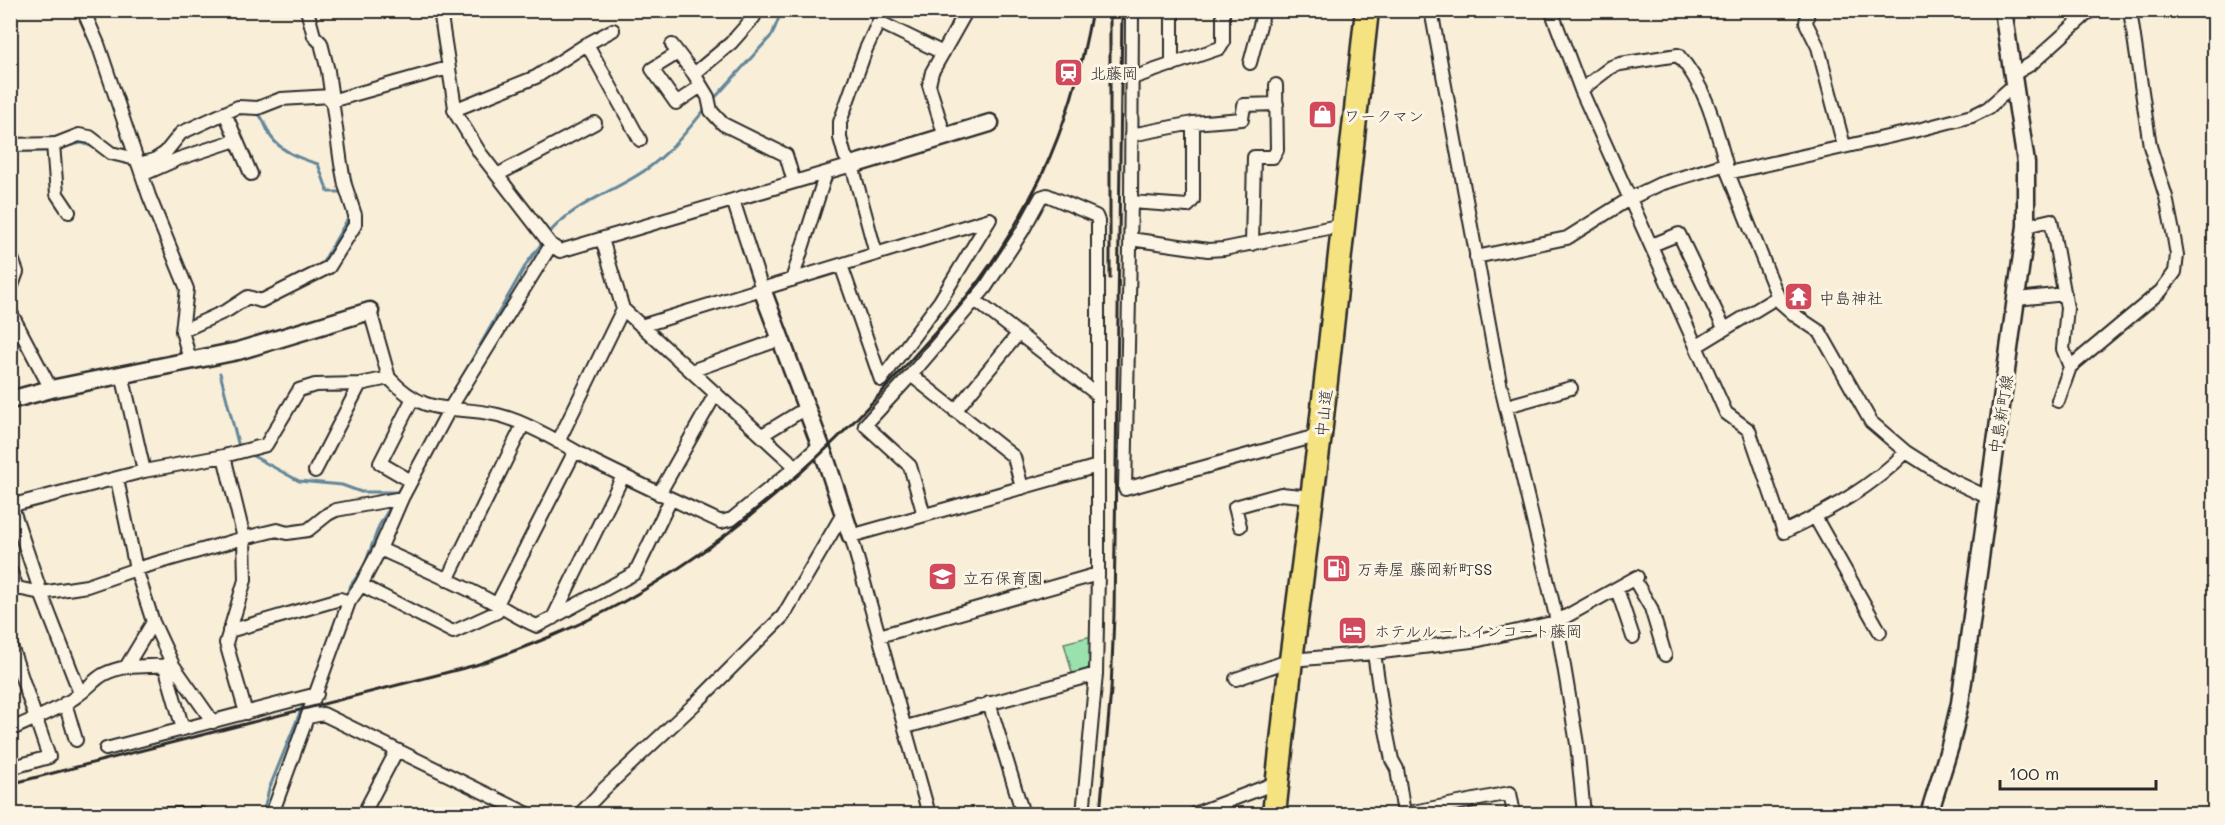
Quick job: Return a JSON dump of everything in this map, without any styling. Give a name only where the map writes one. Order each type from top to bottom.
[{"type":"highway","name":"中山道","points":[[1274,814],[1320,435],[1367,10]]},
{"type":"main road","name":"中島新町線","points":[[1929,814],[1950,746],[1960,703],[2026,226],[2027,176],[2003,10]]},
{"type":"main road","points":[[852,165],[990,123]]},
{"type":"main road","points":[[762,289],[851,536]]},
{"type":"main road","points":[[10,400],[51,389],[238,351],[370,311]]},
{"type":"street","points":[[83,10],[98,44],[138,166],[187,289],[182,332],[189,360]]},
{"type":"street","points":[[182,332],[228,310],[248,297],[261,301],[329,267],[355,225],[355,215],[345,185],[328,71],[321,42],[314,36],[307,10]]},
{"type":"street","points":[[440,10],[454,110],[480,153],[551,245],[560,251],[852,165]]},
{"type":"street","points":[[876,254],[852,165],[845,156],[840,138],[840,122],[866,49],[884,10]]},
{"type":"street","points":[[945,137],[929,85],[932,72],[967,10]]},
{"type":"street","points":[[1132,10],[1131,202],[1125,489],[1320,435]]},
{"type":"street","points":[[1172,10],[1172,65]]},
{"type":"street","points":[[1132,78],[1220,48],[1223,43],[1223,10]]},
{"type":"street","points":[[1250,63],[1264,10]]},
{"type":"street","points":[[1431,10],[1500,383],[1556,622],[1577,744],[1584,814]]},
{"type":"street","points":[[1551,10],[1581,90],[1726,413],[1749,430],[1784,532],[1815,517],[1886,473],[1906,452]]},
{"type":"street","points":[[1808,10],[1806,23],[1818,47],[1844,146]]},
{"type":"street","points":[[1476,257],[1567,238],[1629,199],[1660,184],[1844,146],[1972,116],[1988,108],[2031,64],[2091,10]]},
{"type":"street","points":[[2058,401],[2070,367],[2161,291],[2175,272],[2177,255],[2175,243],[2166,197],[2150,146],[2130,10]]},
{"type":"street","points":[[694,74],[730,43],[754,17]]},
{"type":"street","points":[[879,22],[943,53]]},
{"type":"street","points":[[454,110],[536,77],[586,44],[613,30]]},
{"type":"street","points":[[586,44],[640,140]]},
{"type":"street","points":[[701,86],[676,103],[652,69],[675,49],[694,74],[708,97],[711,111],[723,124],[786,155],[794,182]]},
{"type":"street","points":[[1581,90],[1611,67],[1678,55],[1697,82],[1712,111],[1727,169],[1780,302],[1820,332],[1871,422],[1906,452],[1947,478],[1988,497]]},
{"type":"street","points":[[138,166],[165,153],[182,133],[238,107],[258,108],[281,99],[331,99],[448,68]]},
{"type":"street","points":[[1252,244],[1254,157],[1273,157],[1276,150],[1276,85]]},
{"type":"street","points":[[1131,135],[1193,123],[1242,118],[1244,105],[1276,104]]},
{"type":"street","points":[[225,113],[251,174]]},
{"type":"street","points":[[497,174],[595,123]]},
{"type":"street","points":[[1131,202],[1188,206],[1193,200],[1193,123]]},
{"type":"street","points":[[10,145],[53,144],[79,135],[90,137],[111,153],[138,166],[178,159],[236,140]]},
{"type":"street","points":[[53,144],[57,194],[69,212]]},
{"type":"street","points":[[792,280],[826,173]]},
{"type":"street","points":[[924,515],[910,466],[865,425],[975,300],[1023,230],[1041,197],[1047,195],[1096,216],[1098,221],[1096,674],[1083,814]]},
{"type":"street","points":[[733,200],[762,289]]},
{"type":"street","points":[[641,326],[990,219],[940,302],[881,380],[841,265]]},
{"type":"street","points":[[2026,226],[2051,220],[2067,308],[2063,349],[2070,367]]},
{"type":"street","points":[[1130,239],[1208,250],[1252,244],[1343,225]]},
{"type":"street","points":[[1652,245],[1679,234],[1724,328]]},
{"type":"street","points":[[602,238],[623,309],[796,467]]},
{"type":"street","points":[[272,814],[349,602],[380,549],[402,498],[449,410],[551,245]]},
{"type":"street","points":[[10,253],[17,272],[12,286]]},
{"type":"street","points":[[2017,299],[2065,294]]},
{"type":"street","points":[[1697,346],[1779,296]]},
{"type":"street","points":[[975,300],[1098,396]]},
{"type":"street","points":[[558,442],[623,309]]},
{"type":"street","points":[[10,311],[51,389]]},
{"type":"street","points":[[370,311],[389,378],[400,390],[426,406],[498,415],[721,522],[732,519],[796,467],[819,445]]},
{"type":"street","points":[[955,411],[1018,334]]},
{"type":"street","points":[[691,371],[781,339]]},
{"type":"street","points":[[122,374],[144,471]]},
{"type":"street","points":[[910,375],[1014,457],[1022,488]]},
{"type":"street","points":[[80,693],[41,593],[12,503],[144,471],[224,456],[266,445],[299,390],[315,385],[360,384],[389,378]]},
{"type":"street","points":[[315,471],[360,384]]},
{"type":"street","points":[[1507,406],[1571,388]]},
{"type":"street","points":[[380,549],[537,626],[635,573],[665,496],[716,393]]},
{"type":"street","points":[[411,481],[380,463],[413,398]]},
{"type":"street","points":[[762,435],[806,408]]},
{"type":"street","points":[[447,580],[523,425]]},
{"type":"street","points":[[361,585],[453,632],[497,612],[496,604],[574,451]]},
{"type":"street","points":[[224,456],[244,538],[245,580],[226,643],[246,714]]},
{"type":"street","points":[[929,814],[851,536],[1098,466]]},
{"type":"street","points":[[554,618],[622,476]]},
{"type":"street","points":[[117,479],[136,568],[169,665],[183,729]]},
{"type":"street","points":[[1240,526],[1235,507],[1281,495],[1312,497]]},
{"type":"street","points":[[10,570],[14,589],[41,593],[87,586],[136,568],[244,538],[277,530],[287,533],[308,530],[336,510],[402,498]]},
{"type":"street","points":[[580,814],[783,616],[844,512]]},
{"type":"street","points":[[1815,517],[1880,632]]},
{"type":"street","points":[[879,636],[1098,573]]},
{"type":"street","points":[[1236,679],[1291,660],[1374,653],[1479,640],[1556,622],[1635,578],[1651,608],[1665,655]]},
{"type":"street","points":[[1617,589],[1633,637]]},
{"type":"street","points":[[229,631],[340,599],[349,602]]},
{"type":"street","points":[[126,667],[153,622]]},
{"type":"street","points":[[10,643],[49,757],[10,768]]},
{"type":"street","points":[[1374,653],[1383,715],[1392,760],[1397,769],[1403,814],[1510,793],[1514,814]]},
{"type":"street","points":[[10,730],[66,703],[97,677],[109,671],[126,667],[169,665]]},
{"type":"street","points":[[169,665],[213,722]]},
{"type":"street","points":[[906,727],[1096,674]]},
{"type":"street","points":[[106,749],[317,694]]},
{"type":"street","points":[[66,703],[76,740]]},
{"type":"street","points":[[989,704],[1023,814]]},
{"type":"street","points":[[308,717],[323,714],[528,814]]},
{"type":"street","points":[[367,807],[397,750]]},
{"type":"street","points":[[1194,814],[1278,782]]},
{"type":"street","points":[[159,814],[201,814]]},
{"type":"green space","points":[[1092,636],[1092,662],[1086,670],[1073,676],[1064,643]]},
{"type":"waterway","points":[[712,101],[772,35],[782,10]]},
{"type":"waterway","points":[[547,236],[580,207],[632,179],[662,157],[706,108]]},
{"type":"waterway","points":[[257,112],[275,142],[292,154],[318,164],[328,192],[341,192],[343,195]]},
{"type":"waterway","points":[[233,115],[247,113]]},
{"type":"waterway","points":[[66,146],[82,143],[94,147]]},
{"type":"waterway","points":[[10,151],[51,151]]},
{"type":"waterway","points":[[109,158],[134,165]]},
{"type":"waterway","points":[[322,264],[350,215]]},
{"type":"waterway","points":[[450,398],[527,263],[543,242]]},
{"type":"waterway","points":[[220,373],[239,447]]},
{"type":"waterway","points":[[408,474],[432,430]]},
{"type":"waterway","points":[[253,456],[299,481],[342,485],[361,492],[397,492]]},
{"type":"waterway","points":[[396,495],[404,480]]},
{"type":"waterway","points":[[346,596],[364,567],[379,526],[392,504]]},
{"type":"waterway","points":[[263,814],[269,789],[305,700]]},
{"type":"railway","points":[[10,784],[476,665],[551,636],[623,602],[705,550],[780,491],[851,425],[978,282],[1019,217],[1050,157],[1072,95],[1092,10]]},
{"type":"railway","points":[[1110,10],[1110,278]]},
{"type":"railway","points":[[1100,814],[1111,690],[1114,615],[1122,10]]},
{"type":"place","name":"北藤岡","points":[[1069,72]]},
{"type":"place","name":"ワークマン","points":[[1323,115]]},
{"type":"place","name":"中島神社","points":[[1798,297]]},
{"type":"place","name":"万寿屋 藤岡新町SS","points":[[1336,568]]},
{"type":"place","name":"立石保育園","points":[[942,577]]},
{"type":"place","name":"ホテルルートインコート藤岡","points":[[1353,630]]}]
